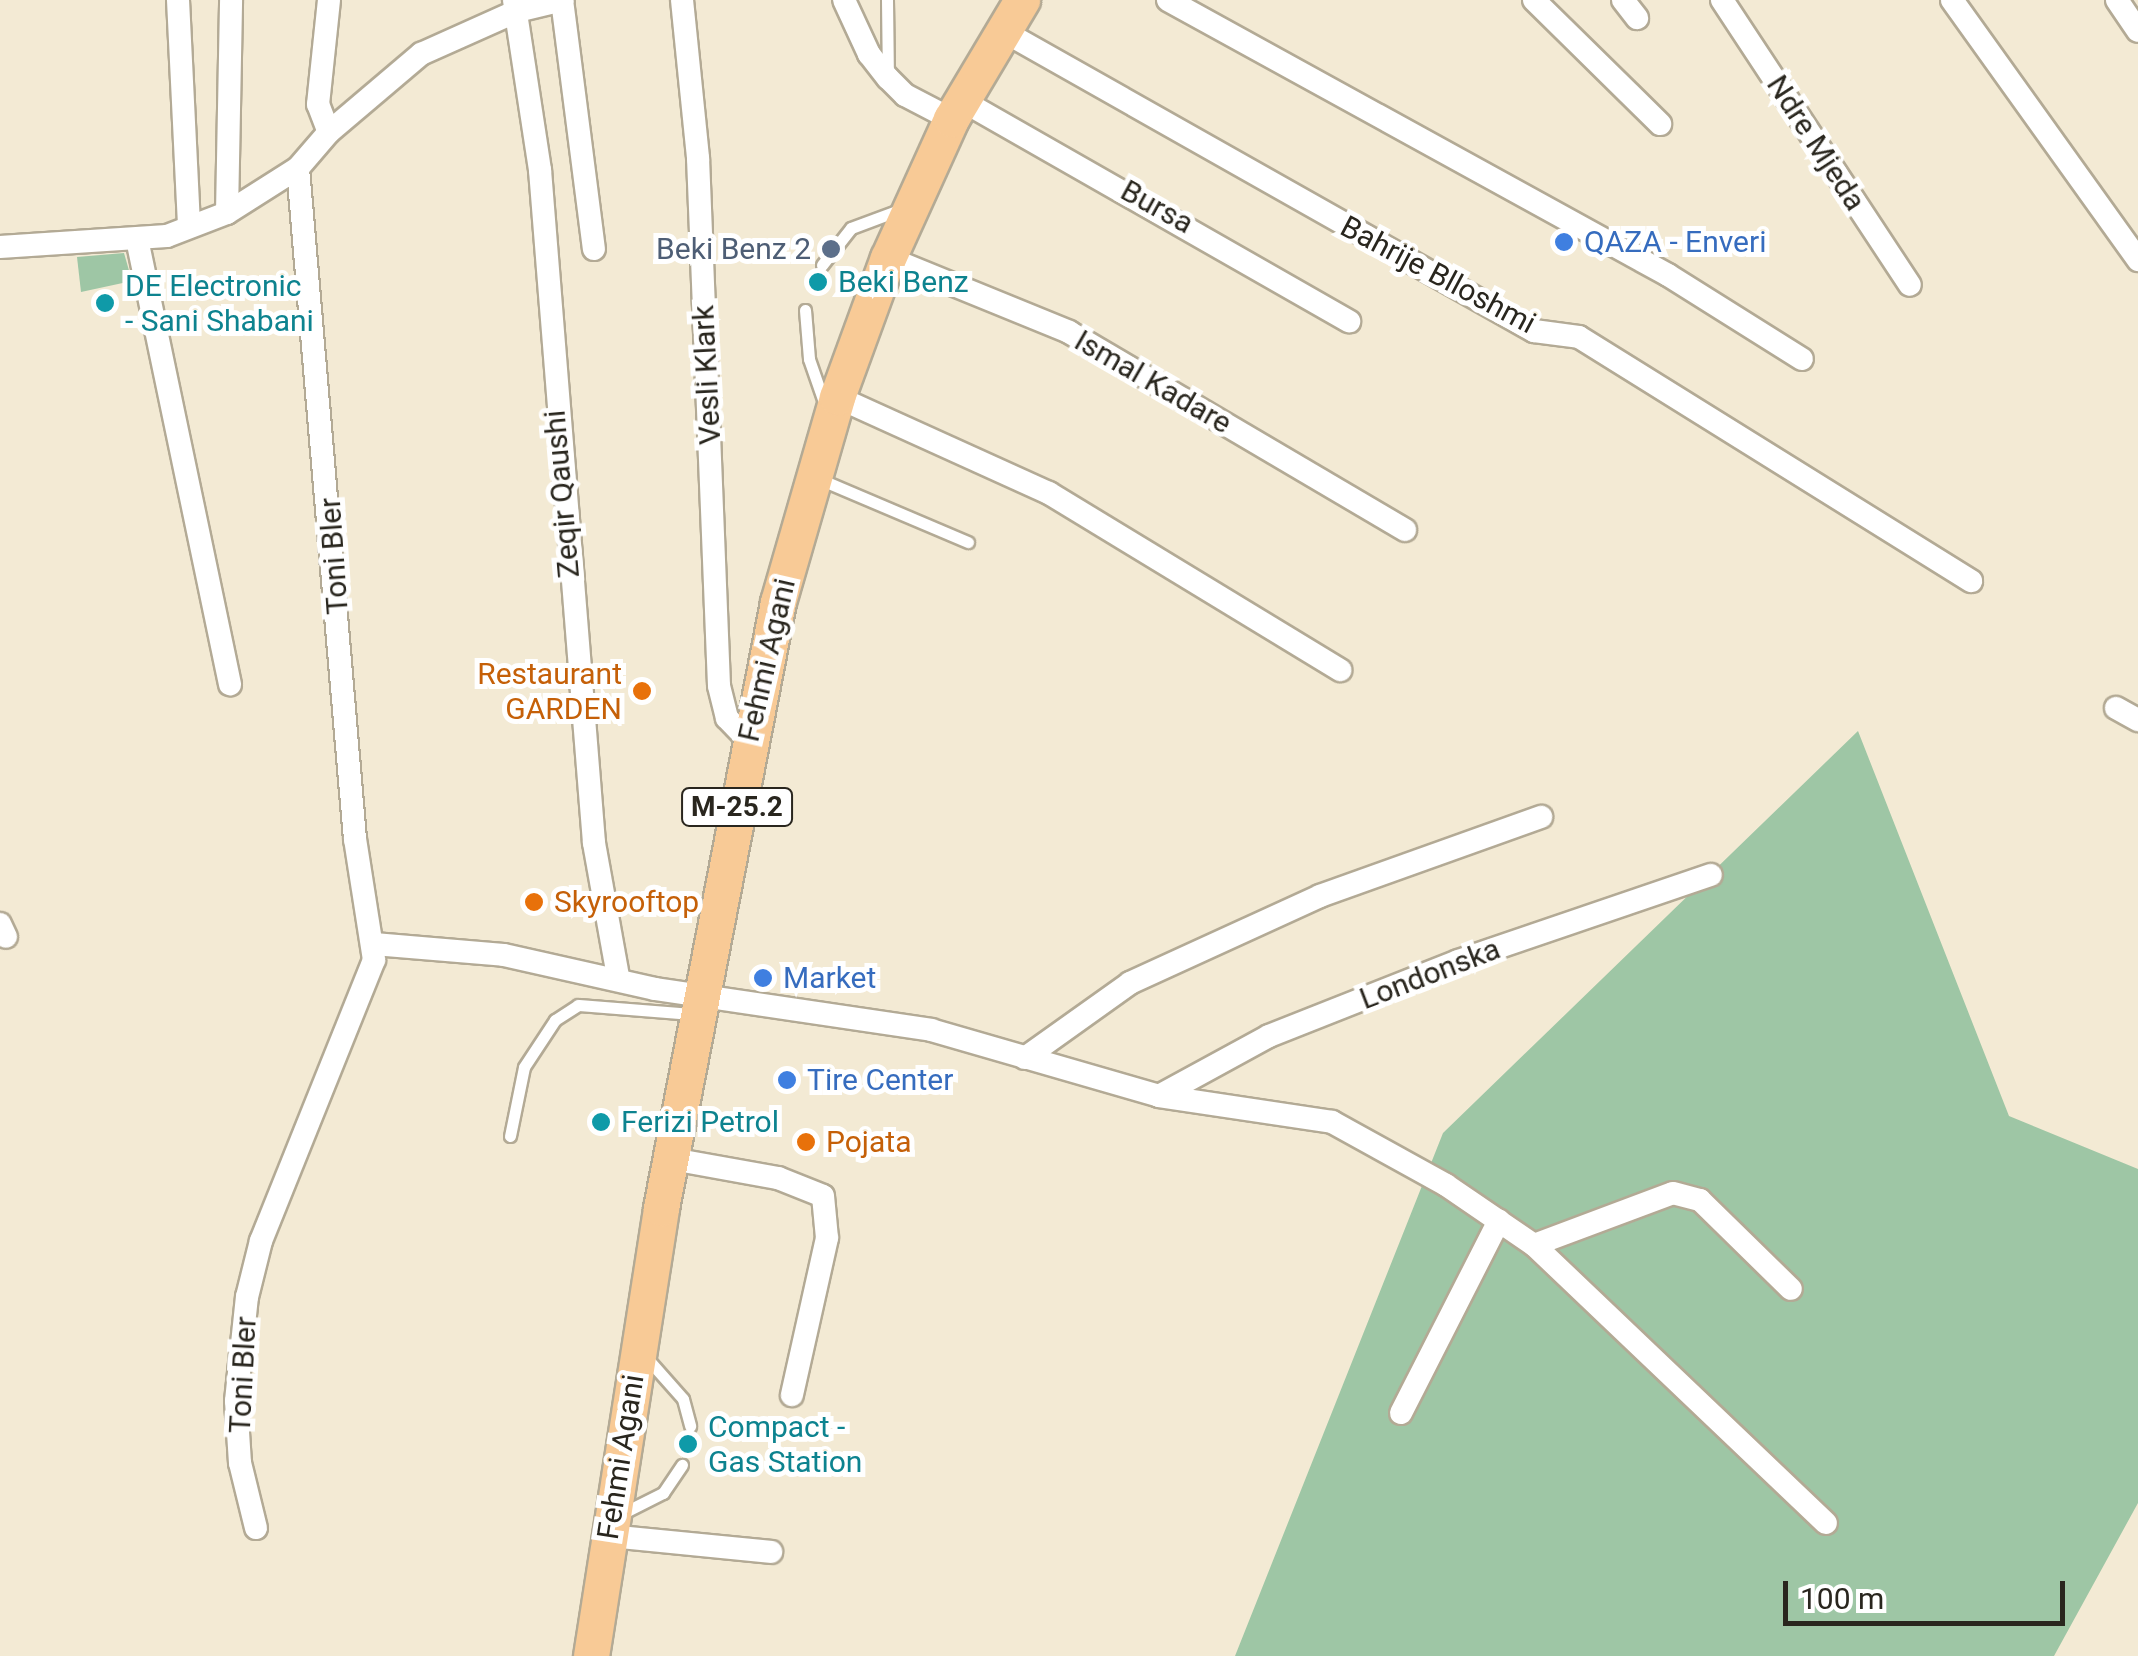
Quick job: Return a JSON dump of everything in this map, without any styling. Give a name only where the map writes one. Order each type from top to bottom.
[{"type":"main road","name":"Fehmi Agani","points":[[590,1656],[638,1349],[748,740],[813,476],[888,258],[910,206],[956,110],[1022,0]]},
{"type":"street","points":[[178,0],[189,222]]},
{"type":"street","points":[[227,213],[231,0]]},
{"type":"street","points":[[328,0],[318,104],[329,132]]},
{"type":"street","points":[[0,247],[166,236],[189,222],[227,213],[298,168],[329,132],[421,54],[515,5],[563,0],[594,249]]},
{"type":"street","name":"Vesli Klark","points":[[682,0],[698,158],[719,686],[727,718],[748,740]]},
{"type":"street","points":[[844,0],[869,54],[888,78]]},
{"type":"street","points":[[1168,0],[1668,275],[1802,359]]},
{"type":"street","points":[[1534,0],[1660,124]]},
{"type":"street","name":"Ndre Mjeda","points":[[1722,0],[1910,285]]},
{"type":"street","points":[[1952,0],[2138,260]]},
{"type":"street","points":[[2117,0],[2138,31]]},
{"type":"street","name":"Zeqir Qaushi","points":[[515,5],[540,170],[594,844],[618,977]]},
{"type":"street","name":"Bahrije Blloshmi","points":[[1003,31],[1534,331],[1579,337],[1972,582]]},
{"type":"street","name":"Bursa","points":[[888,78],[905,96],[956,110],[1349,322]]},
{"type":"street","name":"Toni Bler","points":[[256,1528],[240,1463],[236,1402],[248,1297],[261,1241],[352,1024],[374,944],[355,838],[298,168]]},
{"type":"street","points":[[137,238],[230,684]]},
{"type":"street","name":"Ismal Kadare","points":[[888,258],[1068,332],[1405,530]]},
{"type":"street","points":[[834,409],[1050,493],[1204,581],[1340,670]]},
{"type":"street","points":[[2116,708],[2138,720]]},
{"type":"street","points":[[1026,1058],[1068,1022],[1146,976],[1320,896],[1541,817]]},
{"type":"street","name":"Londonska","points":[[1158,1096],[1270,1036],[1458,961],[1710,875]]},
{"type":"street","points":[[374,944],[504,955],[618,977],[702,1006],[931,1030],[1158,1096],[1332,1122],[1366,1136],[1534,1245],[1826,1523]]},
{"type":"street","points":[[672,1159],[778,1178],[823,1196],[827,1238],[792,1395]]},
{"type":"street","points":[[1534,1245],[1672,1193],[1700,1200],[1792,1289]]},
{"type":"street","points":[[1401,1413],[1499,1221]]},
{"type":"street","points":[[611,1527],[771,1552]]},
{"type":"lane","points":[[887,0],[888,78]]},
{"type":"lane","points":[[822,265],[851,228],[910,206]]},
{"type":"lane","points":[[805,310],[809,359],[834,409]]},
{"type":"lane","points":[[813,476],[968,542]]},
{"type":"lane","points":[[510,1136],[524,1066],[538,1039],[566,1012],[578,1005],[702,1006]]},
{"type":"lane","points":[[638,1349],[683,1399],[690,1426]]},
{"type":"lane","points":[[611,1527],[663,1492],[682,1465]]},
{"type":"green space","points":[[124,253],[132,281],[81,292],[77,257]]},
{"type":"green space","points":[[1858,731],[2009,1116],[2138,1169],[2138,1503],[2054,1656],[1235,1656],[1443,1133]]},
{"type":"place","name":"QAZA - Enveri","points":[[1564,242]]},
{"type":"place","name":"Beki Benz 2","points":[[831,249]]},
{"type":"place","name":"Beki Benz","points":[[818,282]]},
{"type":"place","name":"DE Electronic - Sani Shabani","points":[[105,303]]},
{"type":"place","name":"Restaurant GARDEN","points":[[642,691]]},
{"type":"place","name":"Skyrooftop","points":[[534,902]]},
{"type":"place","name":"Market","points":[[763,978]]},
{"type":"place","name":"Tire Center","points":[[787,1080]]},
{"type":"place","name":"Ferizi Petrol","points":[[601,1122]]},
{"type":"place","name":"Pojata","points":[[806,1142]]},
{"type":"place","name":"Compact - Gas Station","points":[[688,1444]]}]
